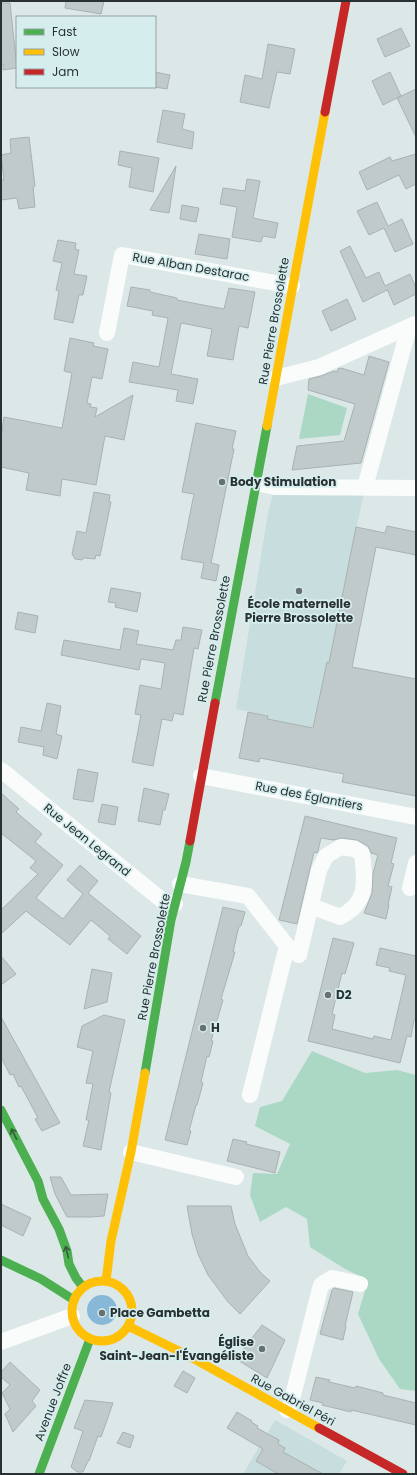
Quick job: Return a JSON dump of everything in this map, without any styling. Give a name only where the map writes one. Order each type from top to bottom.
[{"type":"street","name":"Rue Pierre Brossolette","points":[[106,1281],[112,1241],[131,1152],[171,920],[186,862],[346,1]]},
{"type":"street","name":"Rue Alban Destarac","points":[[107,334],[122,255],[292,286]]},
{"type":"street","points":[[276,378],[319,367],[412,325]]},
{"type":"street","points":[[365,487],[412,325]]},
{"type":"street","points":[[257,483],[274,487],[416,488]]},
{"type":"street","name":"Rue Jean Legrand","points":[[1,770],[163,901],[175,904]]},
{"type":"street","name":"Rue des Églantiers","points":[[201,776],[416,817]]},
{"type":"street","points":[[410,888],[416,863]]},
{"type":"street","points":[[180,884],[248,896],[287,946],[299,956],[311,906]]},
{"type":"street","points":[[250,1095],[287,946]]},
{"type":"street","points":[[1,1110],[38,1181],[42,1199],[59,1229],[67,1251],[69,1264],[76,1278],[83,1287]]},
{"type":"street","points":[[131,1152],[236,1177]]},
{"type":"street","points":[[1,1260],[42,1279],[74,1300]]},
{"type":"street","points":[[287,1410],[291,1403],[321,1285],[332,1278],[360,1284]]},
{"type":"street","points":[[106,1281],[114,1283],[121,1288],[128,1297],[132,1310],[128,1326],[123,1332],[111,1339],[99,1341],[90,1339],[78,1330],[72,1316],[72,1308],[77,1293],[83,1287],[90,1283],[106,1281]]},
{"type":"street","points":[[1,1342],[72,1316]]},
{"type":"street","name":"Rue Gabriel Péri","points":[[128,1326],[161,1341],[403,1474]]},
{"type":"street","name":"Avenue Joffre","points":[[39,1474],[90,1339]]},
{"type":"shaded area","name":"École maternelle Pierre Brossolette","points":[[275,487],[365,487],[331,655],[343,665],[327,663],[313,728],[267,719],[268,715],[236,709],[268,513]]},
{"type":"shaded area","points":[[275,1420],[347,1461],[339,1474],[243,1474]]},
{"type":"green space","points":[[308,394],[347,408],[340,435],[299,439]]},
{"type":"green space","points":[[312,1051],[365,1073],[397,1070],[416,1075],[416,1391],[400,1389],[379,1359],[358,1314],[368,1280],[345,1269],[310,1247],[307,1219],[286,1207],[260,1222],[250,1195],[253,1173],[277,1174],[290,1144],[255,1126],[260,1107],[282,1101]]},
{"type":"water","points":[[102,1295],[113,1299],[117,1310],[113,1321],[102,1325],[91,1321],[87,1310],[91,1299]]},
{"type":"building","points":[[66,1],[104,1],[101,14],[65,8]]},
{"type":"building","points":[[1,3],[10,3],[16,68],[3,70],[3,64],[1,64]]},
{"type":"building","points":[[401,28],[410,46],[385,57],[377,39]]},
{"type":"building","points":[[268,44],[295,49],[290,74],[277,72],[269,108],[240,102],[245,75],[262,79]]},
{"type":"building","points":[[156,72],[170,75],[167,89],[156,87]]},
{"type":"building","points":[[390,72],[401,96],[383,105],[372,81]]},
{"type":"building","points":[[416,89],[416,137],[397,98]]},
{"type":"building","points":[[163,110],[185,114],[182,129],[194,132],[192,149],[157,142]]},
{"type":"building","points":[[29,137],[35,186],[33,187],[35,207],[19,209],[17,198],[1,200],[1,180],[4,180],[1,155],[11,153],[10,139]]},
{"type":"building","points":[[120,151],[159,158],[153,192],[129,187],[132,168],[118,165]]},
{"type":"building","points":[[416,154],[416,184],[406,189],[399,175],[367,190],[359,172],[390,157],[392,161]]},
{"type":"building","points":[[176,166],[169,213],[150,210]]},
{"type":"building","points":[[247,179],[260,181],[253,218],[278,223],[275,238],[263,236],[261,242],[232,237],[237,207],[220,204],[223,188],[245,191]]},
{"type":"building","points":[[377,202],[388,226],[402,219],[413,244],[395,252],[384,228],[369,235],[357,211]]},
{"type":"building","points":[[182,205],[199,208],[196,222],[180,219]]},
{"type":"building","points":[[199,234],[230,239],[227,259],[195,254]]},
{"type":"building","points":[[58,240],[76,243],[75,249],[79,250],[74,274],[87,276],[83,295],[79,295],[73,323],[54,319],[59,291],[56,290],[62,263],[53,261]]},
{"type":"building","points":[[350,246],[366,278],[379,272],[385,286],[410,274],[416,288],[416,294],[394,305],[387,289],[363,302],[340,251]]},
{"type":"building","points":[[131,287],[150,290],[150,292],[177,298],[177,300],[224,309],[229,288],[255,292],[248,328],[239,326],[233,360],[207,356],[212,329],[181,323],[171,374],[198,379],[193,404],[176,401],[178,390],[129,382],[133,362],[159,367],[168,318],[152,315],[153,311],[127,306]]},
{"type":"building","points":[[347,299],[356,319],[331,331],[322,311]]},
{"type":"building","points":[[70,338],[94,343],[93,346],[108,349],[102,379],[92,377],[87,403],[91,404],[90,407],[97,408],[95,417],[133,395],[124,440],[105,436],[96,485],[62,479],[60,496],[26,490],[29,473],[1,467],[1,438],[4,417],[62,428],[72,373],[64,371]]},
{"type":"building","points":[[369,356],[389,362],[361,463],[292,470],[297,446],[344,441],[355,404],[308,390],[309,379],[334,371],[337,372],[338,369],[341,368],[364,375]]},
{"type":"building","points":[[196,423],[236,431],[232,449],[234,449],[211,563],[219,565],[216,581],[201,578],[204,563],[181,559],[194,494],[182,492]]},
{"type":"building","points":[[94,492],[110,495],[109,502],[111,502],[100,556],[96,555],[95,559],[75,559],[72,554],[77,531],[86,533]]},
{"type":"building","points":[[387,526],[416,532],[416,555],[376,547],[352,667],[416,679],[416,796],[342,782],[344,774],[260,758],[259,762],[239,758],[248,712],[268,716],[267,719],[313,728],[327,662],[329,663],[356,527],[385,533]]},
{"type":"building","points":[[111,588],[141,593],[137,612],[115,607],[116,603],[108,602]]},
{"type":"building","points":[[18,612],[38,616],[35,633],[15,629]]},
{"type":"building","points":[[183,627],[202,630],[198,649],[194,648],[183,715],[174,713],[172,721],[162,719],[153,766],[132,762],[141,715],[135,714],[140,685],[161,689],[165,663],[141,659],[139,670],[61,655],[64,640],[120,650],[124,628],[139,631],[136,644],[173,650],[176,640],[181,640]]},
{"type":"building","points":[[47,703],[61,706],[56,734],[62,736],[57,759],[43,755],[44,747],[18,742],[21,727],[41,731]]},
{"type":"building","points":[[78,769],[98,773],[93,802],[73,799]]},
{"type":"building","points":[[144,788],[169,794],[165,810],[163,810],[160,825],[138,821]]},
{"type":"building","points":[[1,793],[19,809],[16,812],[42,834],[35,842],[63,865],[36,898],[63,919],[83,894],[67,880],[80,865],[98,881],[88,893],[141,936],[127,954],[108,939],[110,936],[91,920],[70,945],[26,911],[1,934],[1,910],[38,874],[30,868],[36,861],[1,833]]},
{"type":"building","points":[[102,804],[118,807],[115,825],[98,822]]},
{"type":"building","points":[[305,816],[397,838],[391,863],[394,864],[388,886],[392,887],[386,919],[364,913],[372,893],[373,873],[378,855],[371,853],[368,846],[357,840],[342,838],[333,840],[321,838],[317,853],[314,852],[297,924],[279,920]]},
{"type":"building","name":"H","points":[[223,907],[245,912],[241,926],[239,926],[233,952],[235,952],[221,999],[223,1000],[211,1041],[213,1041],[209,1057],[207,1056],[201,1082],[203,1083],[189,1131],[191,1131],[187,1145],[165,1140]]},
{"type":"building","name":"D2","points":[[333,938],[354,943],[345,974],[342,973],[332,1014],[335,1015],[332,1029],[373,1039],[374,1036],[391,1040],[406,975],[389,971],[390,968],[376,965],[380,948],[416,956],[416,1020],[414,1020],[411,1037],[407,1036],[400,1063],[308,1041]]},
{"type":"building","points":[[1,956],[16,974],[1,985]]},
{"type":"building","points":[[92,969],[112,973],[107,1002],[84,1009]]},
{"type":"building","points":[[104,1015],[125,1020],[109,1092],[111,1093],[101,1150],[83,1146],[89,1120],[86,1120],[93,1084],[86,1083],[93,1051],[77,1047],[82,1026]]},
{"type":"building","points":[[1,1017],[60,1123],[42,1131],[35,1119],[38,1118],[21,1086],[19,1087],[13,1074],[10,1075],[1,1057]]},
{"type":"building","points":[[233,1139],[247,1142],[246,1144],[280,1152],[275,1173],[227,1161]]},
{"type":"building","points":[[50,1177],[61,1177],[71,1195],[108,1194],[104,1216],[67,1217],[55,1194]]},
{"type":"building","points":[[1,1204],[31,1218],[23,1236],[1,1225]]},
{"type":"building","points":[[187,1206],[231,1206],[235,1224],[248,1256],[260,1272],[270,1281],[240,1314],[228,1302],[208,1275],[198,1254],[192,1234]]},
{"type":"building","points":[[334,1288],[353,1292],[343,1340],[320,1334],[332,1290]]},
{"type":"building","name":"Église Saint-Jean-l'Évangéliste","points":[[262,1325],[285,1340],[267,1378],[236,1359]]},
{"type":"building","points":[[10,1362],[40,1390],[32,1401],[36,1406],[13,1432],[5,1414],[10,1409],[2,1393],[10,1385],[1,1377],[1,1372]]},
{"type":"building","points":[[183,1371],[195,1378],[187,1393],[174,1386]]},
{"type":"building","points":[[316,1377],[330,1380],[329,1382],[355,1388],[356,1386],[383,1393],[383,1395],[416,1403],[416,1425],[351,1410],[351,1412],[322,1405],[323,1403],[310,1400]]},
{"type":"building","points":[[85,1400],[113,1403],[101,1437],[98,1436],[89,1461],[83,1472],[77,1472],[71,1467],[83,1431],[74,1428]]},
{"type":"building","points":[[237,1412],[252,1421],[251,1422],[258,1426],[257,1428],[279,1440],[278,1444],[285,1448],[283,1452],[323,1474],[278,1474],[256,1461],[263,1449],[227,1428]]},
{"type":"building","points":[[123,1432],[134,1436],[130,1448],[117,1443]]},
{"type":"traffic: fast","points":[[215,703],[267,426]]},
{"type":"traffic: fast","points":[[145,1073],[171,920],[190,841]]},
{"type":"traffic: fast","points":[[1,1110],[38,1181],[43,1199],[59,1229],[67,1251],[69,1264],[76,1278],[83,1287]]},
{"type":"traffic: fast","points":[[1,1260],[41,1279],[74,1300]]},
{"type":"traffic: fast","points":[[39,1474],[90,1339]]},
{"type":"traffic: slow","points":[[267,426],[325,112]]},
{"type":"traffic: slow","points":[[106,1281],[111,1241],[131,1152],[145,1073]]},
{"type":"traffic: slow","points":[[102,1281],[119,1286],[127,1294],[132,1311],[127,1328],[119,1336],[102,1341],[85,1336],[77,1328],[72,1311],[77,1294],[85,1286],[102,1281]]},
{"type":"traffic: slow","points":[[128,1326],[189,1356],[319,1428]]},
{"type":"traffic: jam","points":[[325,112],[346,1]]},
{"type":"traffic: jam","points":[[190,841],[215,703]]},
{"type":"traffic: jam","points":[[319,1428],[403,1474]]},
{"type":"place","name":"Body Stimulation","points":[[222,482]]},
{"type":"place","name":"École maternelle Pierre Brossolette","points":[[299,591]]},
{"type":"place","name":"D2","points":[[328,995]]},
{"type":"place","name":"H","points":[[203,1028]]},
{"type":"place","name":"Place Gambetta","points":[[102,1313]]},
{"type":"place","name":"Église Saint-Jean-l'Évangéliste","points":[[262,1349]]}]
